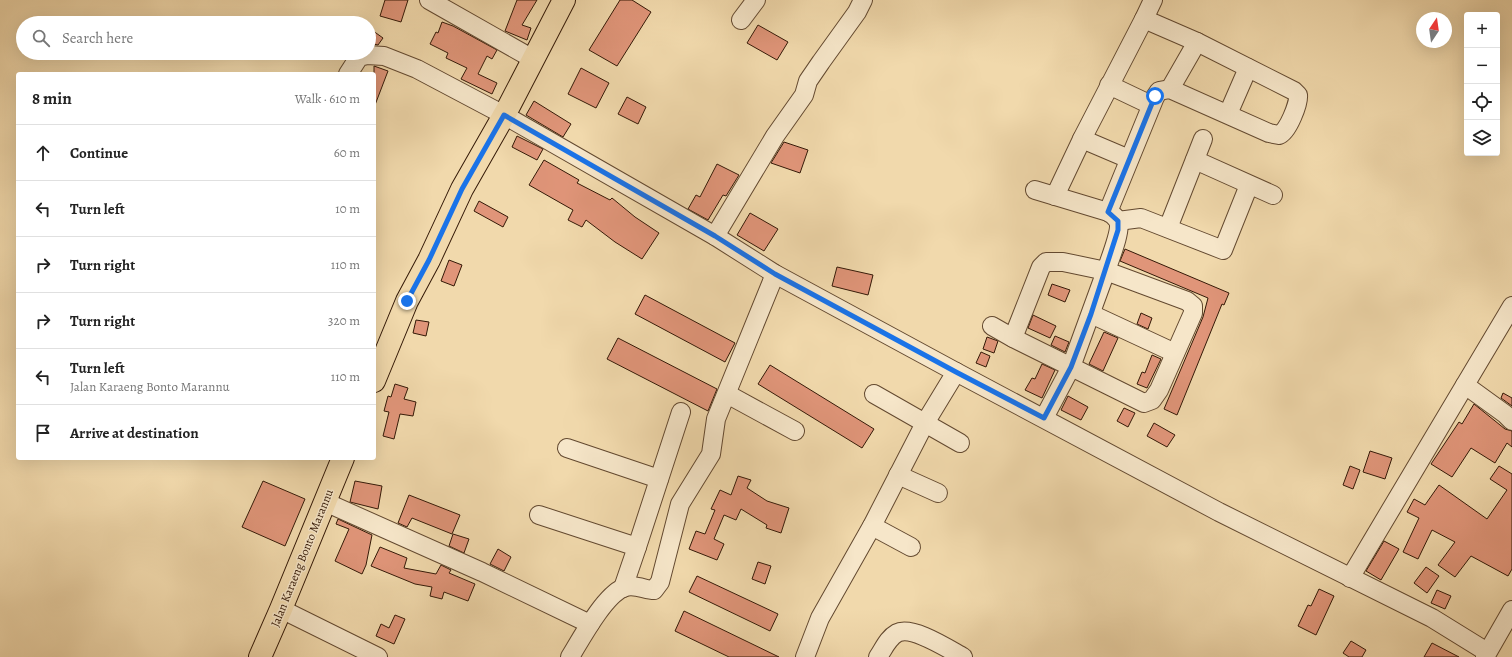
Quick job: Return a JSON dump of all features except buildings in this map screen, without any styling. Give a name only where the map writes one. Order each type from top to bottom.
[{"type":"main road","points":[[376,376],[407,301],[429,260],[462,189],[504,115],[564,0]]},
{"type":"main road","name":"Jalan Karaeng Bonto Marannu","points":[[260,657],[342,460]]},
{"type":"street","points":[[429,0],[532,59]]},
{"type":"street","points":[[741,20],[756,0]]},
{"type":"street","points":[[715,236],[771,143],[804,95],[812,75],[857,12],[863,0]]},
{"type":"street","points":[[1055,196],[1082,138],[1153,0]]},
{"type":"street","points":[[1044,418],[1071,367],[1091,314],[1118,230],[1113,216],[1129,159],[1151,105],[1159,91],[1170,89],[1269,133],[1279,135],[1284,132],[1299,102],[1298,95],[1294,91],[1197,42],[1144,19]]},
{"type":"street","points":[[1170,89],[1197,42]]},
{"type":"street","points":[[376,55],[384,56],[417,69],[504,115],[715,236],[775,274],[1219,512],[1432,618],[1486,654],[1512,610]]},
{"type":"street","points":[[349,72],[357,60]]},
{"type":"street","points":[[1228,114],[1248,68]]},
{"type":"street","points":[[1109,85],[1151,105]]},
{"type":"street","points":[[1082,138],[1129,159]]},
{"type":"street","points":[[1168,228],[1203,139]]},
{"type":"street","points":[[1195,160],[1273,195]]},
{"type":"street","points":[[1035,190],[1113,216],[1141,218],[1223,250],[1249,185]]},
{"type":"street","points":[[992,326],[1013,338],[1144,403],[1155,398],[1192,316],[1193,306],[1187,301],[1106,271],[1063,262],[1046,262],[1041,267],[1013,338]]},
{"type":"street","points":[[623,588],[638,587],[654,590],[660,582],[680,504],[711,454],[714,425],[775,274]]},
{"type":"street","points":[[1350,578],[1512,306]]},
{"type":"street","points":[[1091,314],[1175,353]]},
{"type":"street","points":[[806,657],[820,618],[872,526],[925,423],[956,372]]},
{"type":"street","points":[[1465,384],[1512,421]]},
{"type":"street","points":[[727,394],[795,431]]},
{"type":"street","points":[[874,394],[960,443]]},
{"type":"street","points":[[570,657],[590,624],[613,596],[623,588],[681,412]]},
{"type":"street","points":[[567,448],[659,478]]},
{"type":"street","points":[[898,475],[938,493]]},
{"type":"street","points":[[325,502],[494,578],[590,624]]},
{"type":"street","points":[[539,515],[636,547]]},
{"type":"street","points":[[872,526],[912,548]]},
{"type":"street","points":[[281,609],[378,657]]},
{"type":"street","points":[[878,657],[889,639],[900,632],[908,632],[931,639],[963,657]]},
{"type":"route","points":[[407,301],[429,260],[475,164],[504,115],[715,236],[775,274],[1044,418],[1071,367],[1106,271],[1118,230],[1118,221],[1108,212],[1155,96]]}]
